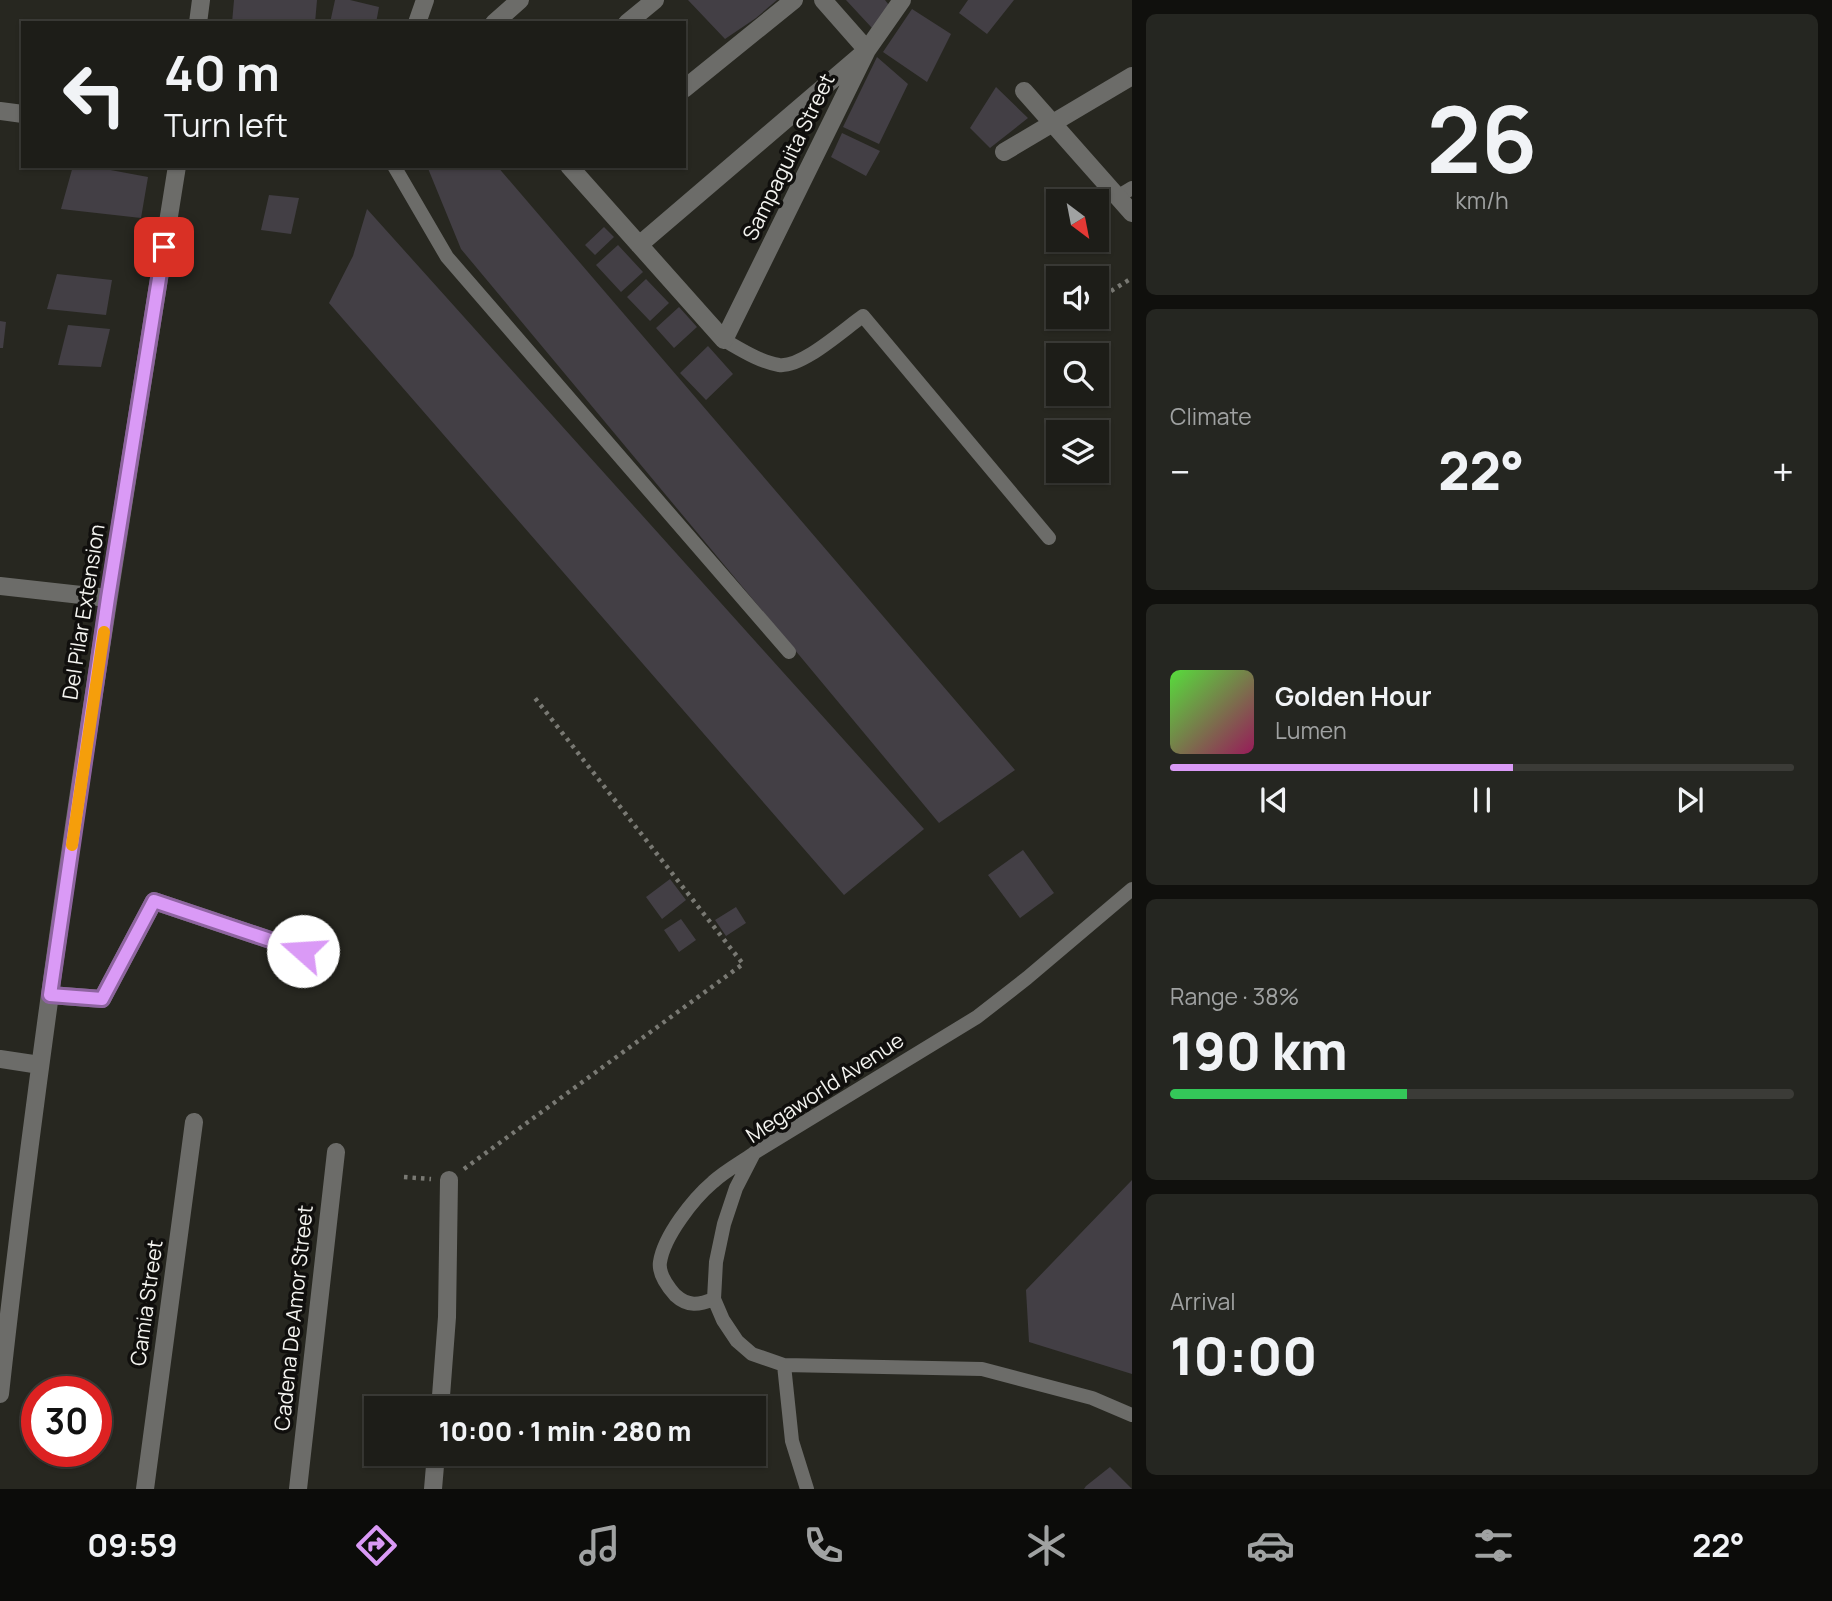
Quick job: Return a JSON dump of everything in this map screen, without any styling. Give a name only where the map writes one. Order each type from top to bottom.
[{"type":"street","points":[[198,21],[201,0]]},
{"type":"street","points":[[419,21],[425,0]]},
{"type":"street","points":[[496,21],[520,0]]},
{"type":"street","points":[[629,21],[655,0]]},
{"type":"street","points":[[686,87],[794,0]]},
{"type":"street","points":[[639,244],[867,50],[823,0]]},
{"type":"street","name":"Sampaguita Street","points":[[724,340],[867,50],[902,0]]},
{"type":"street","points":[[1004,152],[1132,76]]},
{"type":"street","points":[[1024,91],[1052,124],[1125,192],[1132,213]]},
{"type":"street","points":[[0,111],[21,114]]},
{"type":"street","name":"Del Pilar Extension","points":[[0,1394],[50,995],[108,598],[177,168]]},
{"type":"street","points":[[579,169],[639,244],[724,340]]},
{"type":"street","points":[[0,586],[108,598]]},
{"type":"street","points":[[50,995],[102,999],[154,901],[303,951]]},
{"type":"street","points":[[0,1059],[40,1065]]},
{"type":"street","name":"Camia Street","points":[[145,1489],[194,1122]]},
{"type":"street","name":"Cadena De Amor Street","points":[[298,1489],[336,1152]]},
{"type":"street","points":[[441,1396],[447,1317],[449,1180]]},
{"type":"street","points":[[433,1489],[435,1466]]},
{"type":"lane","points":[[395,168],[447,257],[789,652]]},
{"type":"lane","points":[[724,340],[748,354],[779,365],[797,363],[863,316],[1049,538]]},
{"type":"lane","name":"Megaworld Avenue","points":[[714,1299],[716,1262],[724,1224],[736,1188],[754,1153],[977,1017],[1132,889]]},
{"type":"lane","points":[[754,1153],[713,1182],[688,1209],[668,1238],[659,1264],[666,1286],[682,1301],[699,1305],[714,1299],[737,1341],[752,1354],[784,1365],[982,1369],[1092,1398],[1132,1415]]},
{"type":"lane","points":[[784,1365],[792,1441],[807,1489]]},
{"type":"path","points":[[1111,291],[1132,278]]},
{"type":"path","points":[[449,1180],[743,964],[535,698]]},
{"type":"building","points":[[234,0],[317,0],[315,21],[232,21]]},
{"type":"building","points":[[335,0],[350,0],[379,7],[376,21],[330,21]]},
{"type":"building","points":[[688,0],[777,0],[725,39]]},
{"type":"building","points":[[846,0],[885,0],[892,9],[872,28]]},
{"type":"building","points":[[968,0],[1014,0],[987,34],[959,13]]},
{"type":"building","points":[[912,9],[951,34],[927,82],[883,52]]},
{"type":"building","points":[[877,57],[908,84],[879,144],[843,127]]},
{"type":"building","points":[[996,87],[1028,118],[990,148],[970,128]]},
{"type":"building","points":[[842,133],[880,151],[866,176],[831,157]]},
{"type":"building","points":[[72,168],[100,168],[148,177],[141,218],[61,209]]},
{"type":"building","points":[[428,168],[499,168],[1015,770],[939,823],[461,249]]},
{"type":"building","points":[[269,195],[299,198],[291,234],[261,230]]},
{"type":"building","points":[[367,209],[924,829],[844,895],[329,303],[353,256]]},
{"type":"building","points":[[604,227],[614,237],[595,255],[585,245]]},
{"type":"building","points":[[618,245],[643,272],[621,292],[596,265]]},
{"type":"building","points":[[57,274],[112,280],[106,315],[47,309]]},
{"type":"building","points":[[646,279],[669,303],[650,321],[627,297]]},
{"type":"building","points":[[679,307],[697,327],[674,348],[656,328]]},
{"type":"building","points":[[0,321],[6,322],[3,348],[0,348]]},
{"type":"building","points":[[68,325],[110,329],[101,367],[58,365]]},
{"type":"building","points":[[708,346],[733,374],[706,400],[680,373]]},
{"type":"building","points":[[1023,850],[1054,893],[1020,918],[988,875]]},
{"type":"building","points":[[670,879],[686,900],[662,919],[646,897]]},
{"type":"building","points":[[736,907],[746,923],[726,936],[715,920]]},
{"type":"building","points":[[681,919],[696,940],[679,952],[664,930]]},
{"type":"building","points":[[1132,1180],[1132,1374],[1029,1342],[1026,1290]]},
{"type":"building","points":[[1110,1467],[1132,1489],[1084,1489],[1086,1486]]},
{"type":"slow traffic","points":[[72,845],[104,632]]},
{"type":"route","points":[[164,247],[108,598],[50,995],[102,999],[154,901],[303,951]]}]
